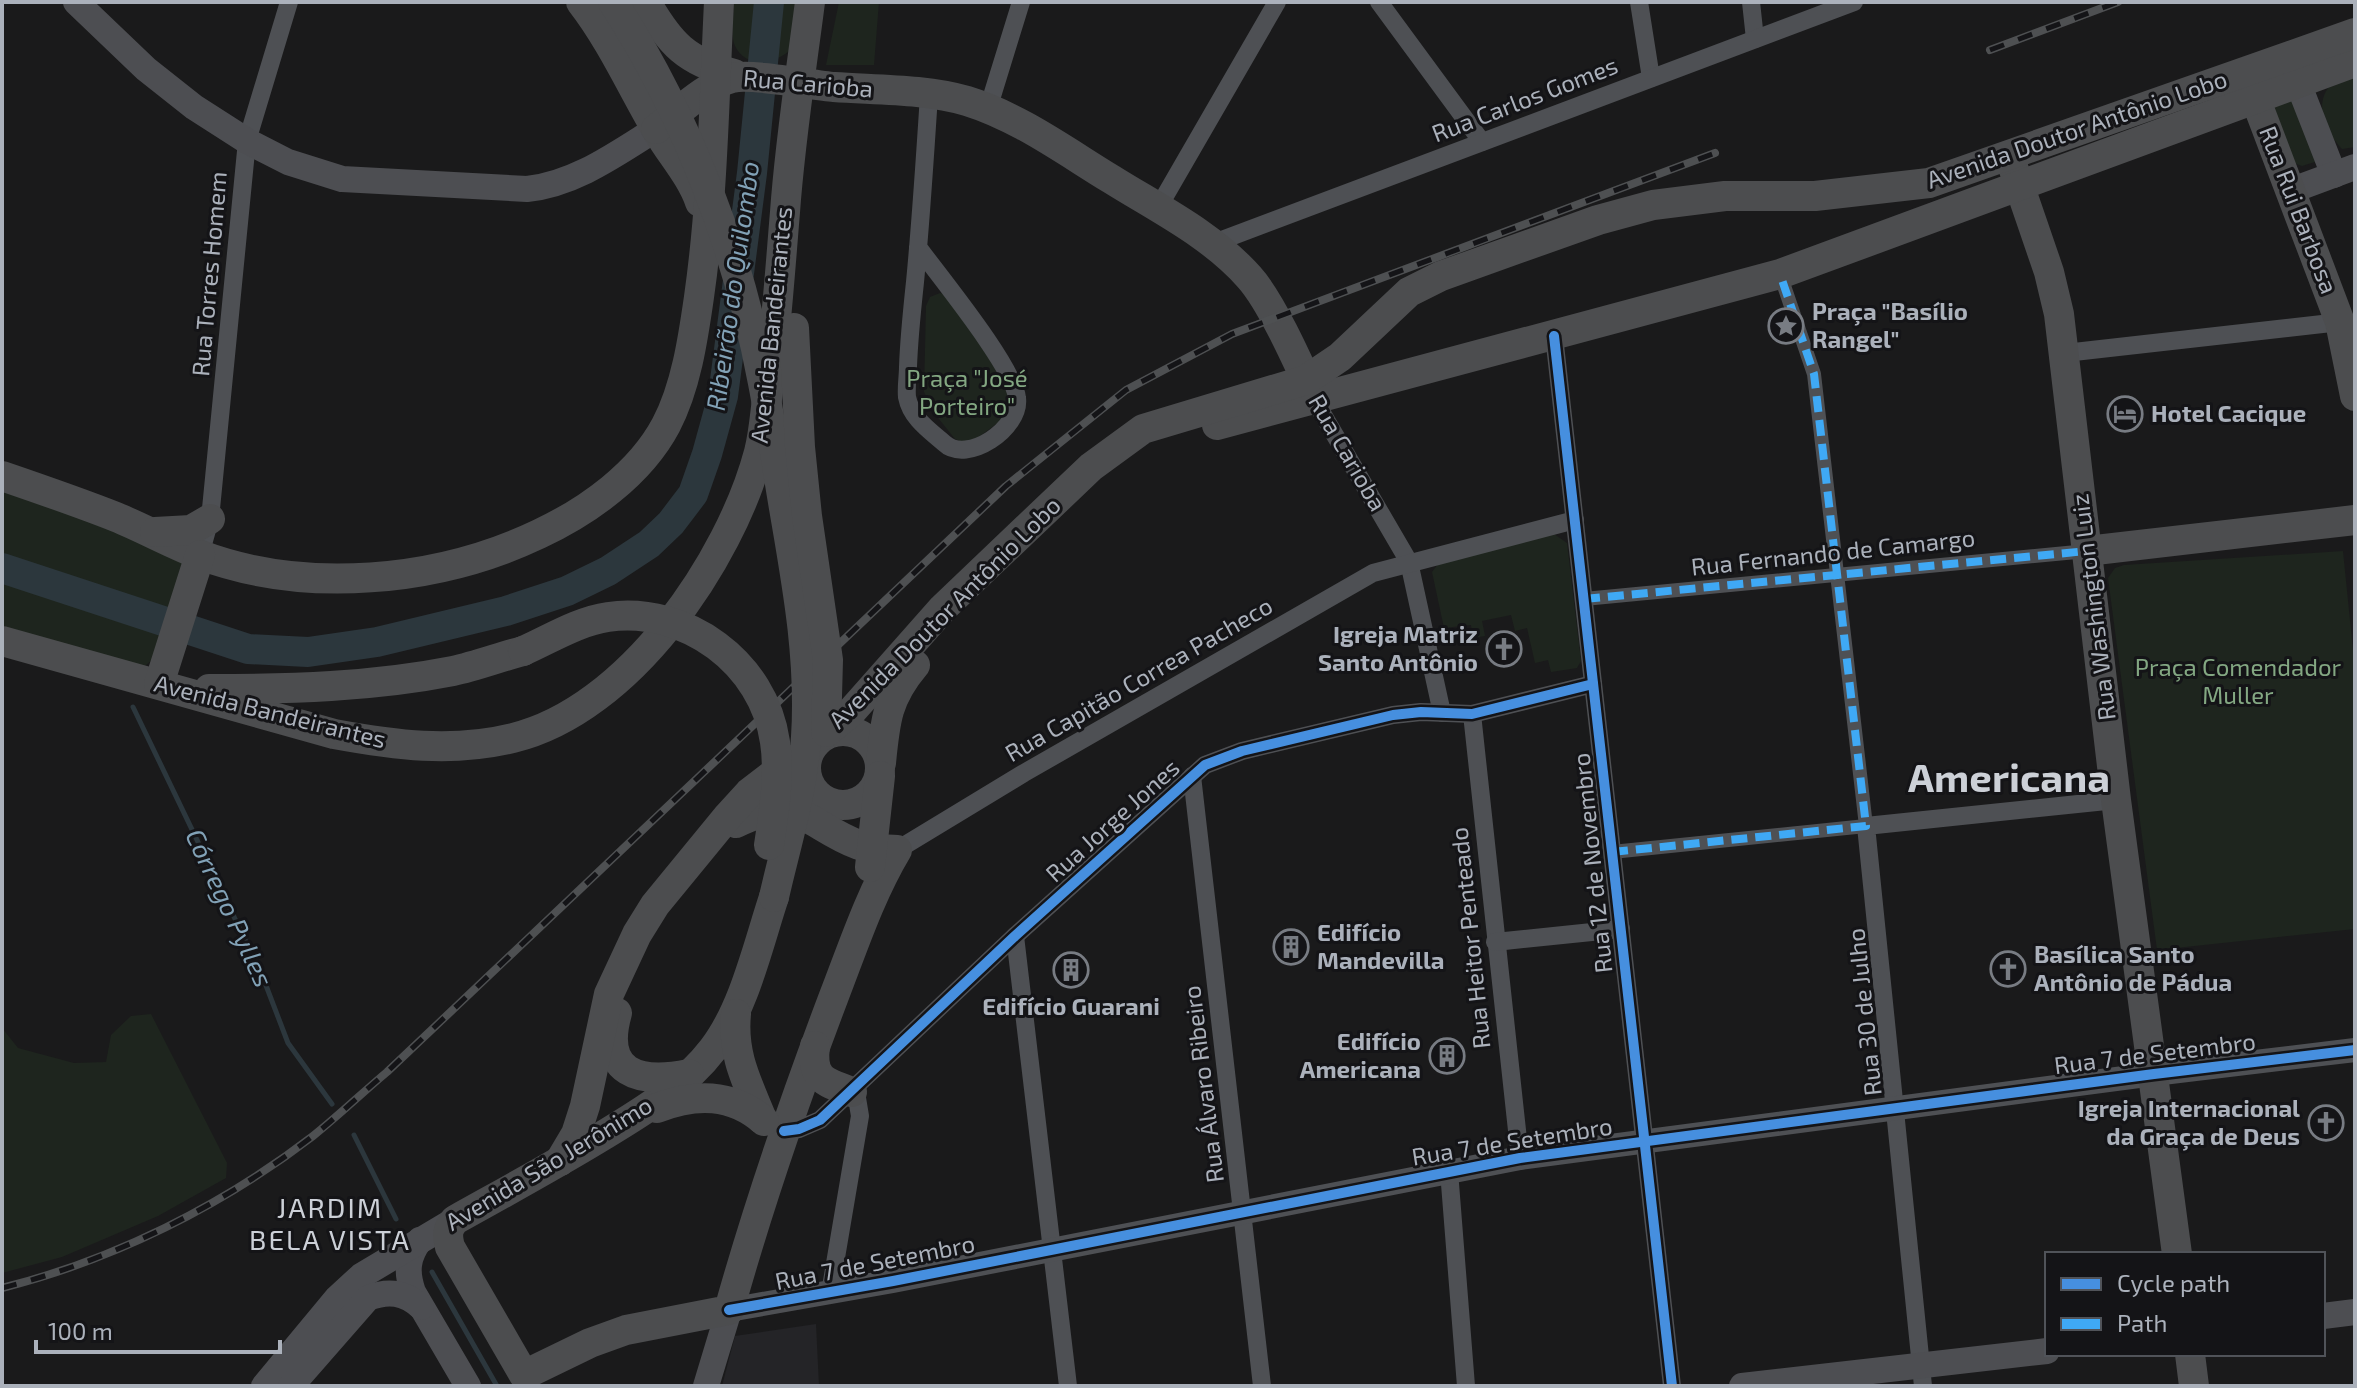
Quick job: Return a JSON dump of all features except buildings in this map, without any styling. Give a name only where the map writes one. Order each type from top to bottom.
[{"type":"main road","name":"Rua Carioba","points":[[76,2],[169,88],[247,141],[288,162],[342,179],[527,189],[548,187],[568,180],[656,129],[732,77],[964,100],[1026,127],[1214,243],[1252,280],[1310,390]]},
{"type":"main road","points":[[581,2],[632,32],[688,141],[733,263],[763,382],[804,630],[808,701],[801,780],[740,997],[735,1046],[738,1062],[773,1125]]},
{"type":"main road","points":[[2,476],[150,532],[200,555],[246,567],[321,579],[385,577],[432,569],[520,543],[593,504],[645,456],[666,425],[680,388],[693,335],[732,77],[719,2]]},
{"type":"main road","name":"Avenida Bandeirantes","points":[[2,641],[334,734],[431,748],[471,746],[516,738],[588,702],[619,678],[681,611],[709,570],[747,491],[760,449],[775,342],[792,83],[810,2]]},
{"type":"main road","points":[[607,16],[624,52],[632,55],[643,53],[651,43],[653,32],[647,5]]},
{"type":"main road","points":[[647,5],[682,52],[732,77]]},
{"type":"main road","points":[[607,16],[656,129],[696,191],[707,234]]},
{"type":"main road","name":"Avenida Doutor Antônio Lobo","points":[[559,1163],[576,1134],[585,1106],[609,994],[637,934],[674,880],[749,793],[858,705],[943,608],[1091,467],[1143,429],[1554,336],[1780,274],[2019,184],[2292,70],[2355,33]]},
{"type":"main road","name":"Avenida Doutor Antônio Lobo","points":[[2292,70],[2355,62]]},
{"type":"main road","points":[[2290,191],[2345,171],[2292,70]]},
{"type":"main road","name":"Avenida Doutor Antônio Lobo","points":[[729,1310],[755,1219],[773,1125],[815,1046],[856,940],[885,849],[877,810],[889,705],[905,677],[943,636],[1101,484],[1153,446],[1310,390],[1409,292],[1441,276],[1598,220],[1653,205],[1725,196],[1815,196],[1929,183],[2009,156],[2250,86]]},
{"type":"main road","name":"Rua Rui Barbosa","points":[[2250,86],[2340,322],[2355,396]]},
{"type":"main road","name":"Rua Washington Luiz","points":[[2009,156],[2049,272],[2065,353],[2116,800],[2177,1252]]},
{"type":"main road","points":[[768,896],[817,781],[825,741],[828,698],[828,660],[800,447],[785,201]]},
{"type":"main road","points":[[150,532],[191,530],[210,519]]},
{"type":"main road","points":[[2087,551],[2355,520]]},
{"type":"main road","points":[[200,555],[172,641],[167,686],[285,689],[408,679],[456,670],[523,651],[588,622],[620,616],[682,625],[720,647],[756,689],[772,724],[776,743],[768,896]]},
{"type":"main road","points":[[689,1074],[654,1079],[640,1077],[628,1072],[615,1051],[615,1022],[631,973],[647,941],[675,899],[736,823],[757,805],[780,794],[803,791],[837,805],[849,805],[869,795],[880,769],[869,741],[847,730],[835,731],[819,739],[810,750],[805,768],[817,795]]},
{"type":"main road","points":[[736,823],[774,809],[811,818],[860,845],[885,849]]},
{"type":"main road","points":[[838,834],[855,836],[863,833],[873,822],[877,810]]},
{"type":"main road","name":"Avenida São Jerônimo","points":[[264,1386],[337,1298],[361,1276],[631,1119],[689,1074],[713,1050],[740,997]]},
{"type":"main road","points":[[815,1046],[814,1066],[821,1079],[852,1092]]},
{"type":"main road","points":[[631,1119],[671,1103],[709,1097],[737,1102],[773,1125]]},
{"type":"main road","points":[[455,1220],[448,1232],[450,1247],[519,1382],[590,1343],[626,1330],[729,1310],[706,1386]]},
{"type":"main road","points":[[420,1240],[410,1257],[408,1269],[413,1292],[468,1386]]},
{"type":"main road","points":[[291,1386],[368,1298],[392,1293],[412,1299],[421,1307]]},
{"type":"main road","points":[[2325,1316],[2355,1312]]},
{"type":"main road","points":[[1742,1386],[1921,1376],[2045,1351]]},
{"type":"main road","points":[[2190,1356],[2194,1386]]},
{"type":"street","name":"Rua Torres Homem","points":[[200,555],[210,519],[247,141],[289,2]]},
{"type":"street","points":[[988,109],[1021,2]]},
{"type":"street","points":[[1158,208],[1277,2]]},
{"type":"street","points":[[1379,2],[1482,142]]},
{"type":"street","points":[[1639,2],[1651,78]]},
{"type":"street","points":[[1751,2],[1755,39]]},
{"type":"street","name":"Rua Carlos Gomes","points":[[1214,243],[1854,2]]},
{"type":"street","points":[[918,247],[996,354],[1017,398],[1016,412],[1009,423],[978,446],[963,450],[950,449],[914,416],[907,397],[929,95]]},
{"type":"street","name":"Rua 30 de Julho","points":[[1780,274],[1814,374],[1866,826],[1921,1376]]},
{"type":"street","points":[[2065,353],[2340,322]]},
{"type":"street","name":"Rua 12 de Novembro","points":[[1554,336],[1672,1386]]},
{"type":"street","name":"Rua Carioba","points":[[1310,390],[1409,562],[1442,713]]},
{"type":"street","name":"Rua Capitão Correa Pacheco","points":[[885,849],[1373,573],[1575,520]]},
{"type":"street","name":"Rua Fernando de Camargo","points":[[1584,599],[2087,551]]},
{"type":"street","name":"Rua Jorge Jones","points":[[773,1125],[799,1129],[820,1120],[1015,936],[1192,776],[1216,760],[1393,715],[1472,714],[1593,684]]},
{"type":"street","name":"Rua Heitor Penteado","points":[[1472,714],[1520,1158]]},
{"type":"street","name":"Rua Álvaro Ribeiro","points":[[1192,776],[1262,1386]]},
{"type":"street","points":[[1612,852],[2116,800]]},
{"type":"street","points":[[1495,942],[1621,929]]},
{"type":"street","points":[[1015,936],[1068,1386]]},
{"type":"street","name":"Rua 7 de Setembro","points":[[729,1310],[1520,1158],[2355,1050]]},
{"type":"street","points":[[830,1293],[860,1116],[857,1098],[852,1092]]},
{"type":"street","points":[[1449,1171],[1466,1386]]},
{"type":"shaded area","points":[[816,1324],[819,1386],[722,1386],[735,1336]]},
{"type":"green space","points":[[734,2],[797,2],[789,51],[776,59],[760,62],[740,53],[733,36]]},
{"type":"green space","points":[[839,2],[879,2],[874,65],[826,65]]},
{"type":"green space","points":[[2355,77],[2355,147],[2342,149],[2327,128],[2322,104],[2328,88]]},
{"type":"green space","points":[[2292,96],[2318,161],[2302,166],[2294,163],[2274,106]]},
{"type":"green space","name":"Praça \"José Porteiro\"","points":[[940,293],[947,295],[1010,386],[1007,416],[972,442],[955,439],[935,414],[924,392],[926,306],[930,297]]},
{"type":"green space","points":[[2,487],[185,560],[152,660],[141,669],[2,631]]},
{"type":"green space","points":[[1554,534],[1567,543],[1581,661],[1577,668],[1551,672],[1548,660],[1535,663],[1527,628],[1515,631],[1511,615],[1482,621],[1485,636],[1473,638],[1471,625],[1444,628],[1432,572],[1438,564]]},
{"type":"green space","name":"Praça Comendador Muller","points":[[2343,551],[2355,670],[2355,929],[2157,950],[2108,578],[2115,568],[2124,565]]},
{"type":"green space","points":[[151,1014],[227,1163],[226,1178],[158,1216],[62,1257],[2,1273],[2,1028],[18,1048],[74,1063],[106,1062],[111,1035],[131,1016]]},
{"type":"waterway","name":"Ribeirão do Quilombo","points":[[2,568],[248,649],[308,652],[377,642],[506,611],[567,591],[608,571],[649,544],[671,523],[693,494],[723,396],[752,173],[769,2]]},
{"type":"waterway","name":"Córrego Pylles","points":[[133,707],[262,975],[288,1043],[332,1104]]},
{"type":"waterway","name":"Córrego Pylles","points":[[354,1135],[396,1219]]},
{"type":"waterway","name":"Córrego Pylles","points":[[432,1272],[497,1386]]},
{"type":"railway","points":[[1990,50],[2118,2]]},
{"type":"railway","points":[[2,1288],[85,1262],[165,1228],[242,1185],[313,1136],[387,1072],[1006,486],[1126,390],[1232,334],[1715,153]]},
{"type":"marked path","points":[[1612,852],[1866,826],[1814,374],[1780,274]]},
{"type":"marked path","points":[[1584,599],[2087,551]]},
{"type":"cycle path","points":[[1554,336],[1672,1386]]},
{"type":"cycle path","points":[[784,1131],[799,1129],[820,1120],[1015,936],[1205,765],[1242,751],[1393,715],[1421,712],[1472,714],[1593,684]]},
{"type":"cycle path","points":[[729,1310],[893,1281],[1520,1158],[2355,1050]]},
{"type":"place","name":"Praça \"Basílio Rangel\"","points":[[1786,326]]},
{"type":"place","name":"Hotel Cacique","points":[[2125,414]]},
{"type":"place","name":"Igreja Matriz Santo Antônio","points":[[1504,649]]},
{"type":"place","name":"Edifício Mandevilla","points":[[1291,947]]},
{"type":"place","name":"Basílica Santo Antônio de Pádua","points":[[2008,969]]},
{"type":"place","name":"Edifício Guarani","points":[[1071,970]]},
{"type":"place","name":"Edifício Americana","points":[[1447,1056]]},
{"type":"place","name":"Igreja Internacional da Graça de Deus","points":[[2326,1123]]},
{"type":"district","name":"Americana","points":[[2009,778]]},
{"type":"district","name":"JARDIM BELA VISTA","points":[[330,1224]]}]
